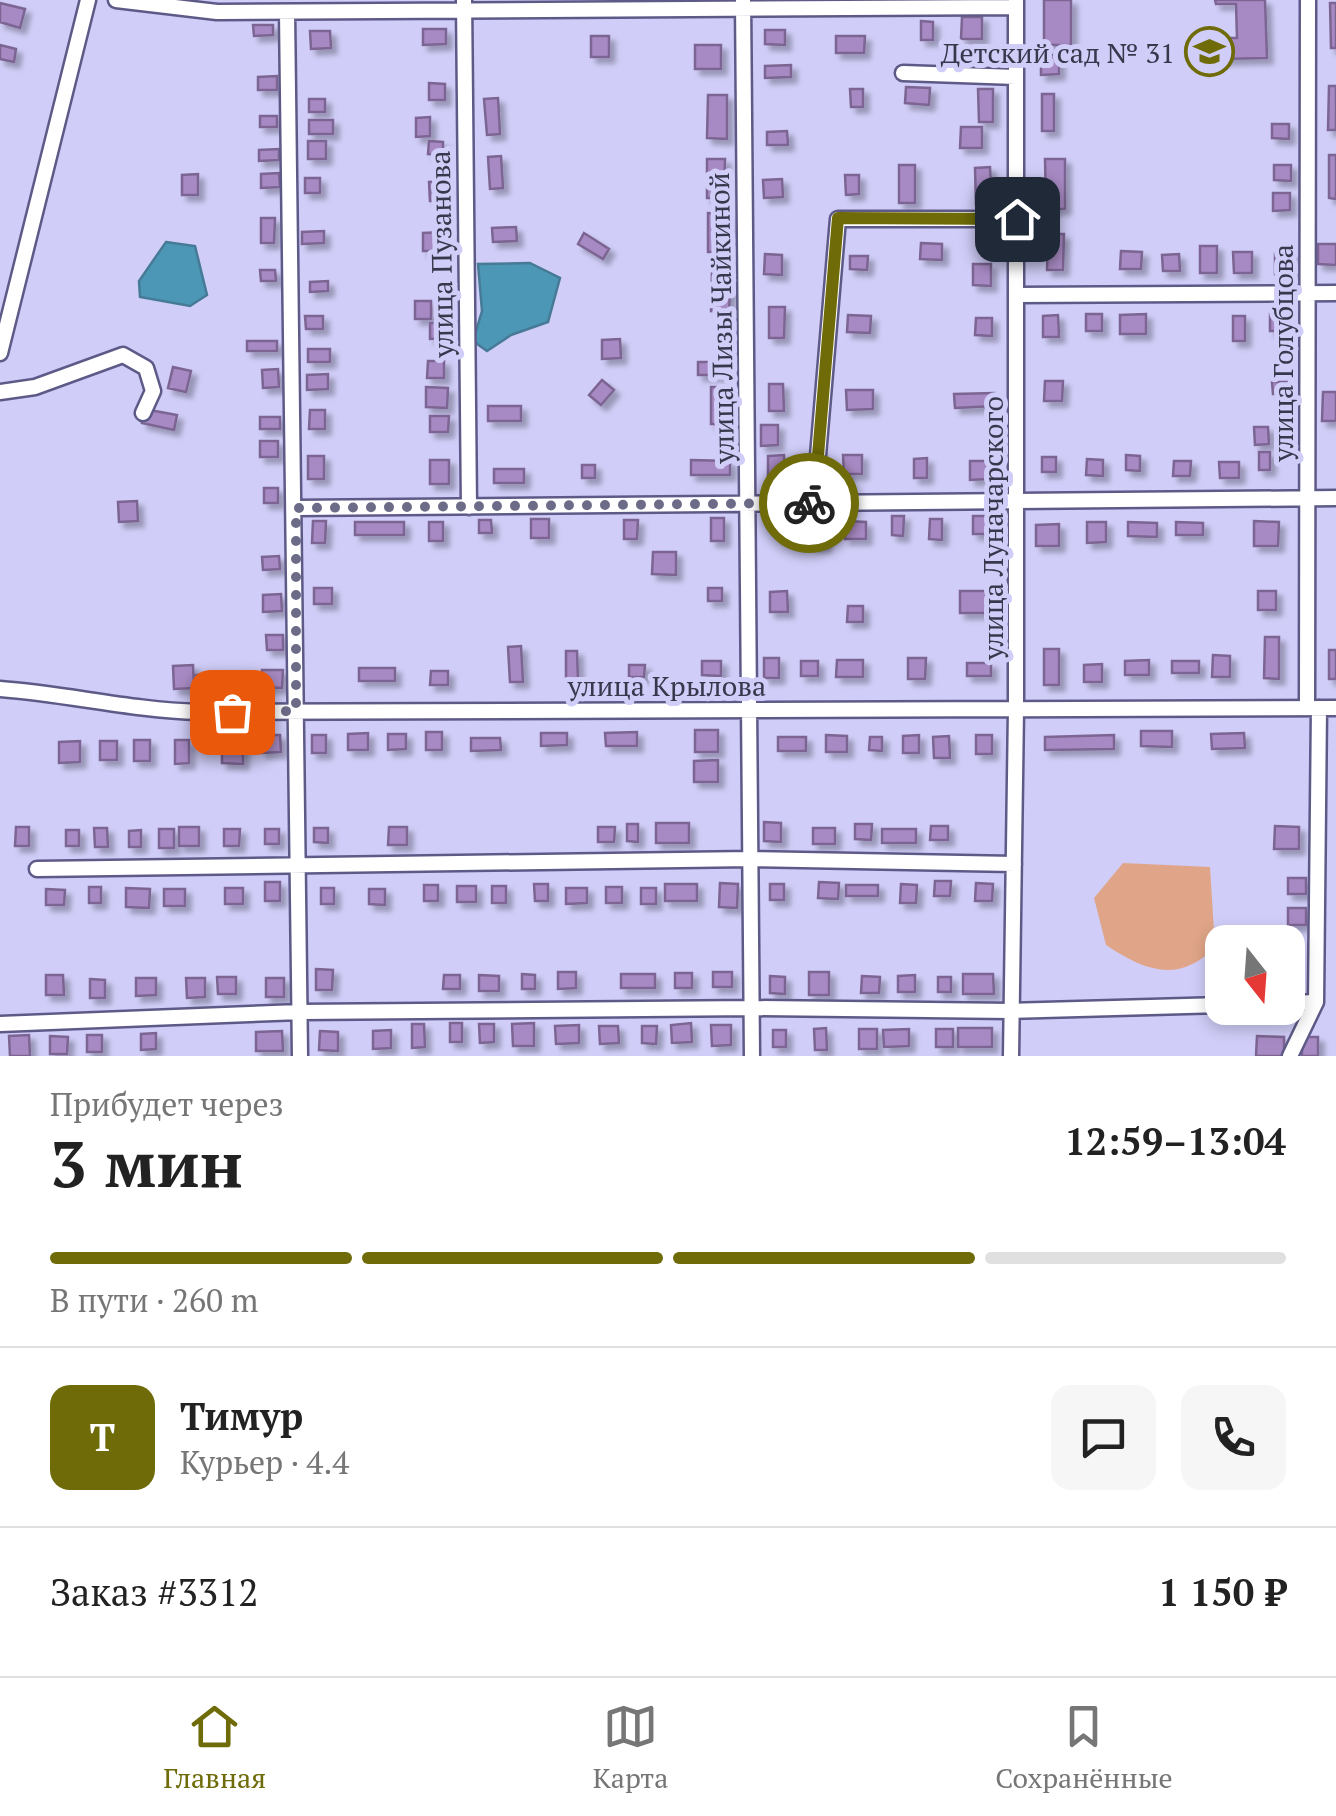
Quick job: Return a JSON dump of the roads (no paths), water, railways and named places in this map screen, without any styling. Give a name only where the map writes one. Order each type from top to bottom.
[{"type":"street","points":[[0,353],[2,331],[88,0]]},
{"type":"street","points":[[116,0],[180,10],[287,12],[464,7],[1016,4]]},
{"type":"street","name":"улица Голубцова","points":[[1308,0],[1306,499],[1316,1002]]},
{"type":"street","name":"улица Луначарского","points":[[1011,1056],[1018,296],[1016,4]]},
{"type":"street","name":"улица Лизы Чайкиной","points":[[743,6],[752,1056]]},
{"type":"street","name":"улица Пузанова","points":[[464,7],[469,507]]},
{"type":"street","points":[[287,12],[300,1056]]},
{"type":"street","points":[[903,73],[1016,77]]},
{"type":"street","points":[[814,503],[838,218],[1017,219]]},
{"type":"street","points":[[1018,296],[1336,293]]},
{"type":"street","points":[[0,392],[35,387],[122,355],[146,368],[153,392],[143,413]]},
{"type":"street","points":[[296,508],[1336,498]]},
{"type":"street","name":"улица Крылова","points":[[0,689],[52,693],[136,710],[1336,708]]},
{"type":"street","points":[[37,869],[750,860],[1014,864]]},
{"type":"street","points":[[1290,1056],[1316,1002],[1305,1002]]},
{"type":"street","points":[[0,1024],[300,1012],[752,1008],[1011,1011],[1205,1005]]},
{"type":"water","points":[[166,242],[195,246],[207,295],[190,306],[140,297],[139,281]]},
{"type":"water","points":[[530,263],[560,278],[548,322],[511,335],[487,351],[473,341],[482,311],[478,264]]},
{"type":"place","name":"Детский сад № 31","points":[[1210,52]]}]
